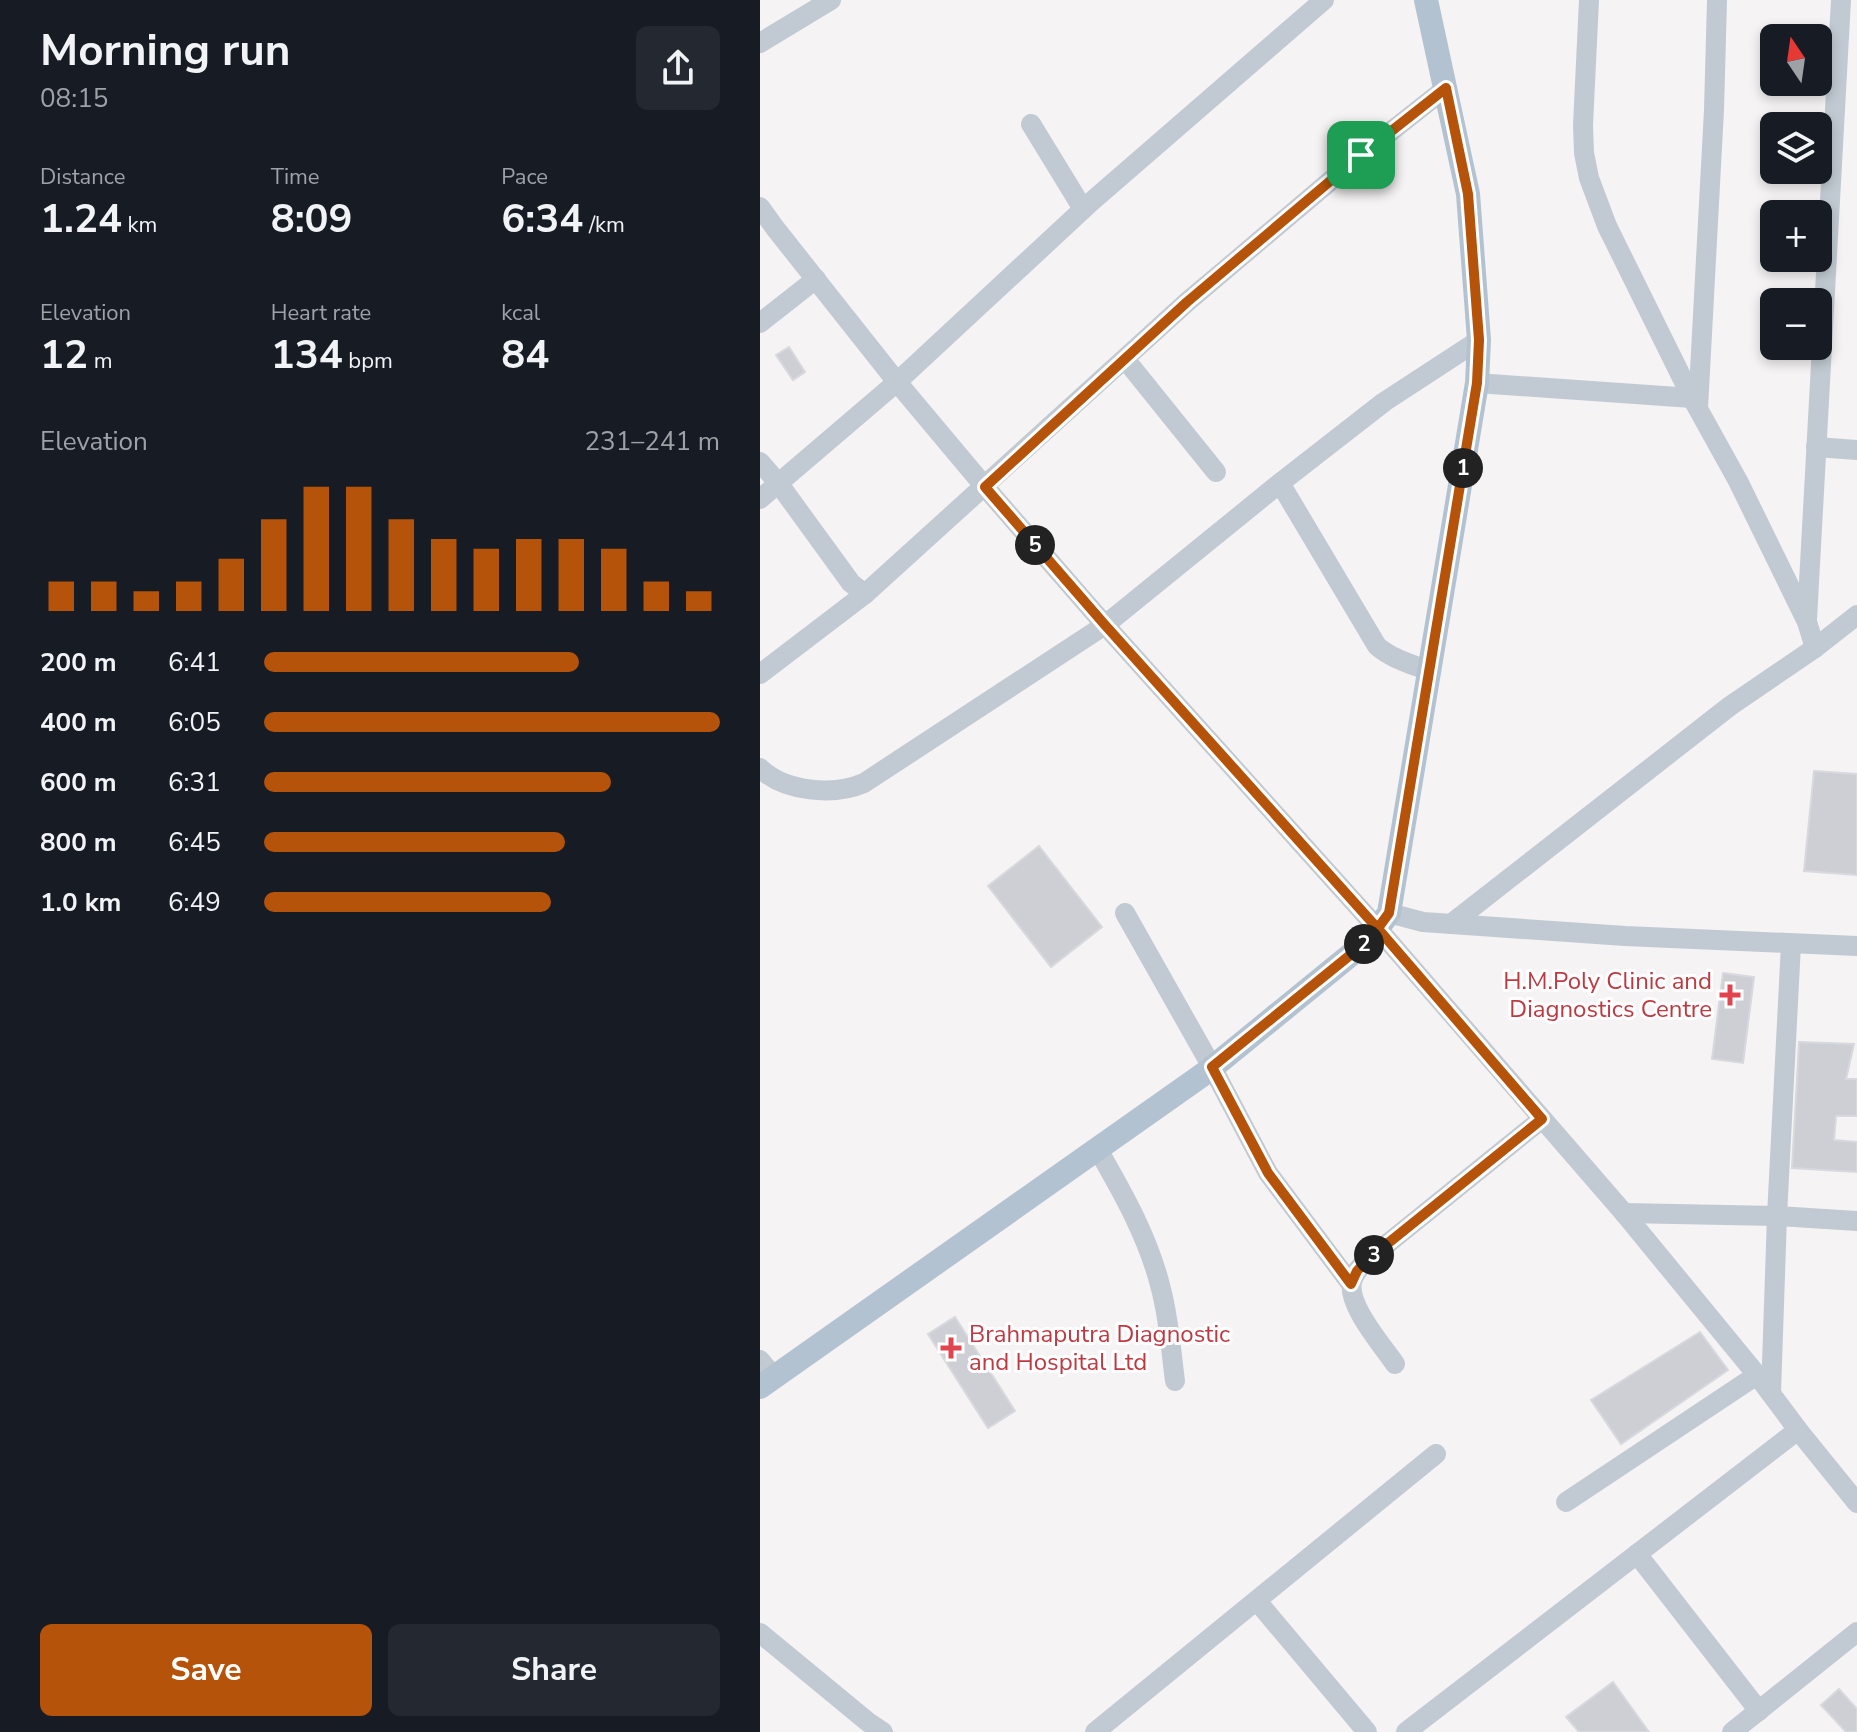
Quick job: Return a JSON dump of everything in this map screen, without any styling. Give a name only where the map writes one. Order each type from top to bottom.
[{"type":"main road","points":[[763,1376],[1212,1067],[1370,939],[1384,921],[1477,383],[1479,340],[1468,194],[1426,0]]},
{"type":"street","points":[[760,43],[831,0]]},
{"type":"street","points":[[760,499],[897,382],[1083,209],[1324,0]]},
{"type":"street","points":[[1589,0],[1583,125],[1589,178],[1607,226],[1695,403],[1738,481],[1807,622],[1815,648]]},
{"type":"street","points":[[1695,403],[1714,110],[1717,0]]},
{"type":"street","points":[[1807,622],[1841,0]]},
{"type":"street","points":[[760,674],[865,594],[1187,302],[1361,155],[1446,88]]},
{"type":"street","points":[[1031,124],[1083,209]]},
{"type":"street","points":[[760,207],[767,233],[816,279],[897,382],[1105,625],[1384,921],[1542,1119],[1757,1375],[1857,1503]]},
{"type":"street","points":[[760,323],[816,279]]},
{"type":"street","points":[[760,768],[775,779],[832,791],[854,787],[886,769],[1105,625],[1384,402],[1479,340]]},
{"type":"street","points":[[1125,359],[1216,472]]},
{"type":"street","points":[[1477,383],[1695,403]]},
{"type":"street","points":[[1816,447],[1857,450]]},
{"type":"street","points":[[760,462],[851,583],[865,594]]},
{"type":"street","points":[[1280,483],[1377,646],[1385,653],[1429,671]]},
{"type":"street","points":[[1451,924],[1730,706],[1857,615]]},
{"type":"street","points":[[1125,913],[1268,1173],[1351,1284],[1358,1309],[1395,1364]]},
{"type":"street","points":[[1384,921],[1857,946]]},
{"type":"street","points":[[1771,1393],[1791,944]]},
{"type":"street","points":[[1351,1284],[1366,1261],[1542,1119]]},
{"type":"street","points":[[1097,1148],[1141,1230],[1155,1268],[1162,1292],[1175,1381]]},
{"type":"street","points":[[1624,1213],[1857,1221]]},
{"type":"street","points":[[1566,1502],[1757,1375]]},
{"type":"street","points":[[1406,1732],[1798,1430]]},
{"type":"street","points":[[1095,1732],[1436,1454]]},
{"type":"street","points":[[1637,1554],[1759,1711]]},
{"type":"street","points":[[1257,1601],[1367,1732]]},
{"type":"street","points":[[1732,1732],[1857,1632]]},
{"type":"street","points":[[760,1633],[808,1671],[871,1729]]},
{"type":"building","points":[[789,347],[805,372],[793,380],[776,355]]},
{"type":"building","points":[[1814,771],[1857,774],[1857,875],[1804,871]]},
{"type":"building","points":[[1039,846],[1102,927],[1051,967],[988,886]]},
{"type":"building","points":[[1723,973],[1754,977],[1743,1063],[1712,1059]]},
{"type":"building","points":[[1799,1042],[1854,1044],[1846,1079],[1857,1079],[1857,1116],[1836,1116],[1834,1140],[1857,1142],[1857,1172],[1792,1168]]},
{"type":"building","points":[[955,1317],[1015,1411],[988,1428],[928,1334]]},
{"type":"building","points":[[1700,1332],[1728,1370],[1621,1444],[1591,1400]]},
{"type":"building","points":[[1613,1682],[1649,1732],[1579,1732],[1566,1717]]},
{"type":"building","points":[[1839,1689],[1857,1709],[1857,1732],[1846,1732],[1821,1705]]},
{"type":"place","name":"H.M.Poly Clinic and Diagnostics Centre","points":[[1730,995]]},
{"type":"place","name":"Brahmaputra Diagnostic and Hospital Ltd","points":[[951,1348]]},
{"type":"route","points":[[1361,155],[1187,302],[985,487],[1379,930],[1542,1119],[1366,1261],[1351,1284],[1268,1173],[1212,1067],[1370,939],[1379,930],[1389,913],[1477,383],[1479,340],[1468,194],[1446,88],[1361,155]]}]
